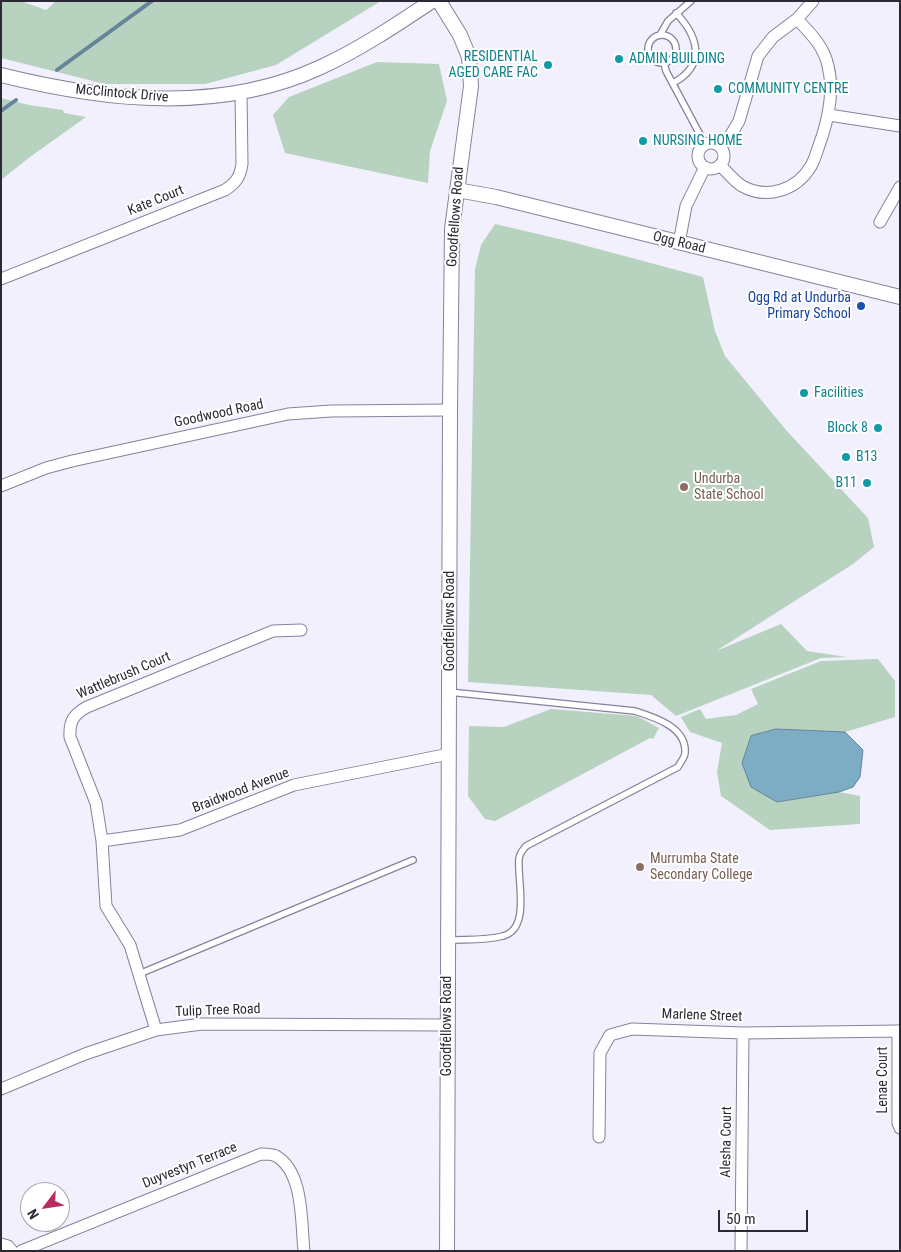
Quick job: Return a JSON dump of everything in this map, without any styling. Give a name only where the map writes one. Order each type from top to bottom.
[{"type":"street","name":"McClintock Drive","points":[[1,75],[33,83],[142,99],[194,98],[241,92],[279,83],[320,68],[370,42],[432,1]]},
{"type":"street","name":"Goodfellows Road","points":[[439,1],[460,35],[469,57],[470,86],[452,229],[447,1251]]},
{"type":"street","points":[[720,146],[729,138],[739,121],[758,56],[773,37],[797,19],[813,1]]},
{"type":"street","points":[[720,165],[737,182],[749,189],[762,192],[780,192],[787,189],[802,178],[811,166],[829,115],[829,66],[821,46],[797,19]]},
{"type":"street","name":"Kate Court","points":[[1,279],[225,190],[234,184],[240,174],[242,164],[241,92]]},
{"type":"street","points":[[829,115],[900,126]]},
{"type":"street","points":[[714,143],[720,146],[724,155],[720,165],[714,168],[705,167],[700,162],[698,154],[705,144],[714,143]]},
{"type":"street","points":[[679,243],[686,206],[705,167]]},
{"type":"street","points":[[880,222],[900,187]]},
{"type":"street","name":"Ogg Road","points":[[457,190],[496,197],[900,297]]},
{"type":"street","name":"Goodwood Road","points":[[1,486],[46,468],[72,461],[288,414],[331,411],[450,410]]},
{"type":"street","name":"Wattlebrush Court","points":[[156,1030],[130,945],[106,906],[102,841],[94,796],[70,737],[73,717],[87,706],[273,631],[301,630]]},
{"type":"street","name":"Braidwood Avenue","points":[[102,841],[180,830],[294,785],[449,754]]},
{"type":"street","name":"Tulip Tree Road","points":[[1,1089],[85,1054],[156,1030],[202,1024],[447,1025]]},
{"type":"street","name":"Marlene Street","points":[[598,1138],[600,1053],[610,1035],[632,1028],[744,1033],[899,1031]]},
{"type":"street","name":"Lenae Court","points":[[899,1031],[898,1122],[900,1128]]},
{"type":"street","name":"Alesha Court","points":[[741,1251],[744,1033]]},
{"type":"street","name":"Duyvestyn Terrace","points":[[21,1251],[261,1154],[275,1155],[286,1164],[294,1177],[299,1197],[304,1251]]},
{"type":"street","points":[[1,1244],[8,1246],[12,1251]]},
{"type":"lane","points":[[660,35],[668,21],[691,1]]},
{"type":"lane","points":[[673,83],[691,70],[696,47],[692,34],[676,13]]},
{"type":"lane","points":[[660,35],[670,37],[676,50],[673,58],[664,63],[653,61],[648,53],[649,44],[655,36],[660,35]]},
{"type":"lane","points":[[664,63],[705,144]]},
{"type":"lane","points":[[448,940],[504,936],[513,932],[518,924],[520,899],[518,858],[526,846],[678,767],[685,753],[682,737],[669,724],[635,711],[450,692]]},
{"type":"lane","points":[[139,974],[413,860]]},
{"type":"green space","points":[[1,1],[21,1],[46,10],[56,1],[381,1],[276,65],[205,84],[105,84],[1,58]]},
{"type":"green space","points":[[377,62],[439,64],[447,101],[430,151],[428,183],[285,153],[273,115],[289,97]]},
{"type":"green space","points":[[1,98],[29,105],[63,110],[64,113],[86,117],[1,180]]},
{"type":"green space","name":"Undurba State School","points":[[495,224],[572,242],[703,277],[715,331],[725,356],[786,430],[868,518],[874,547],[853,564],[716,651],[781,624],[807,651],[847,657],[821,658],[676,716],[651,695],[468,682],[475,269],[481,245]]},
{"type":"green space","points":[[878,659],[895,681],[895,717],[845,732],[776,729],[777,802],[839,792],[860,796],[860,824],[770,830],[721,796],[717,772],[722,743],[690,732],[681,717],[700,709],[706,719],[736,715],[758,704],[751,689],[821,661]]},
{"type":"green space","points":[[551,709],[637,716],[659,728],[653,739],[650,738],[495,821],[485,819],[468,796],[469,726],[504,727]]},
{"type":"water","points":[[776,729],[845,732],[863,750],[860,777],[853,787],[839,792],[777,802],[751,787],[742,763],[751,736]]},
{"type":"waterway","points":[[57,70],[152,1]]},
{"type":"waterway","points":[[1,111],[16,100]]},
{"type":"place","name":"ADMIN BUILDING","points":[[619,59]]},
{"type":"place","name":"RESIDENTIAL AGED CARE FAC","points":[[548,65]]},
{"type":"place","name":"COMMUNITY CENTRE","points":[[718,89]]},
{"type":"place","name":"NURSING HOME","points":[[643,141]]},
{"type":"place","name":"Ogg Rd at Undurba Primary School","points":[[861,306]]},
{"type":"place","name":"Facilities","points":[[804,393]]},
{"type":"place","name":"Block 8","points":[[878,428]]},
{"type":"place","name":"B13","points":[[846,457]]},
{"type":"place","name":"B11","points":[[867,483]]},
{"type":"place","name":"Undurba State School","points":[[684,487]]},
{"type":"place","name":"Murrumba State Secondary College","points":[[640,867]]}]
